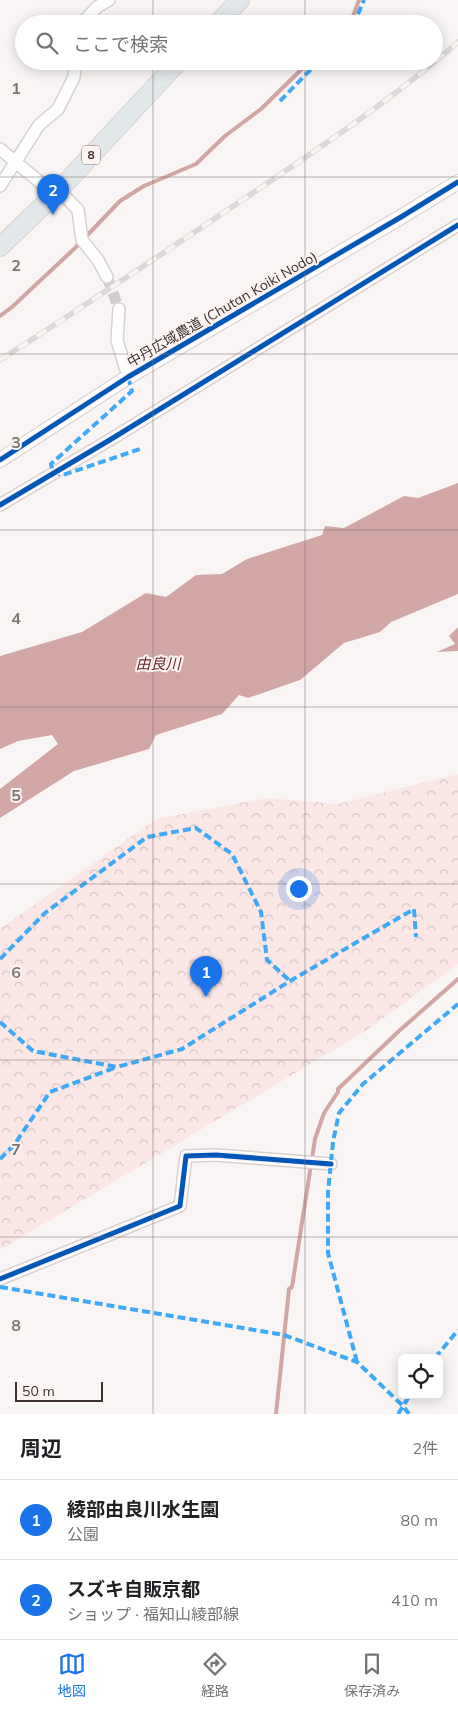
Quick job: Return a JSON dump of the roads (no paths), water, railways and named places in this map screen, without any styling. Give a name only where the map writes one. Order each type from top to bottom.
[{"type":"main road","points":[[226,15],[240,0]]},
{"type":"main road","name":"8","points":[[0,247],[58,190],[171,70]]},
{"type":"street","points":[[90,15],[97,7],[110,0]]},
{"type":"street","points":[[0,186],[39,125],[58,109],[74,77],[75,70]]},
{"type":"street","points":[[0,149],[47,188],[58,190],[78,210],[82,240],[98,260],[107,277]]},
{"type":"street","name":"中丹広域農道 (Chutan Koiki Nodo)","points":[[0,460],[128,377],[458,182]]},
{"type":"street","points":[[0,505],[113,438],[458,225]]},
{"type":"street","points":[[119,309],[117,340],[128,377]]},
{"type":"street","points":[[0,1279],[180,1206],[186,1156],[216,1155],[331,1164]]},
{"type":"water","name":"由良川","points":[[458,483],[458,594],[391,622],[380,632],[344,643],[300,680],[248,698],[239,695],[222,714],[156,735],[149,749],[74,771],[0,818],[0,789],[58,744],[52,735],[18,741],[0,749],[0,656],[82,632],[146,593],[166,597],[196,575],[222,574],[247,559],[322,535],[325,526],[344,528],[404,496],[418,498]]},
{"type":"water","points":[[458,627],[458,651],[437,652],[455,644],[449,636]]},
{"type":"waterway","points":[[353,15],[359,0]]},
{"type":"waterway","points":[[0,316],[75,248],[120,201],[144,186],[196,164],[225,136],[261,109],[301,70]]},
{"type":"waterway","points":[[276,1414],[289,1289],[292,1287],[315,1139],[324,1113],[338,1092],[338,1089],[399,1031],[458,979]]},
{"type":"tunnel","points":[[107,277],[119,309]]},
{"type":"railway","points":[[443,55],[458,42]]},
{"type":"railway","points":[[0,360],[266,184],[378,106],[424,70]]},
{"type":"place","name":"スズキ自販京都","points":[[53,215]]},
{"type":"place","name":"綾部由良川水生園","points":[[206,997]]}]
